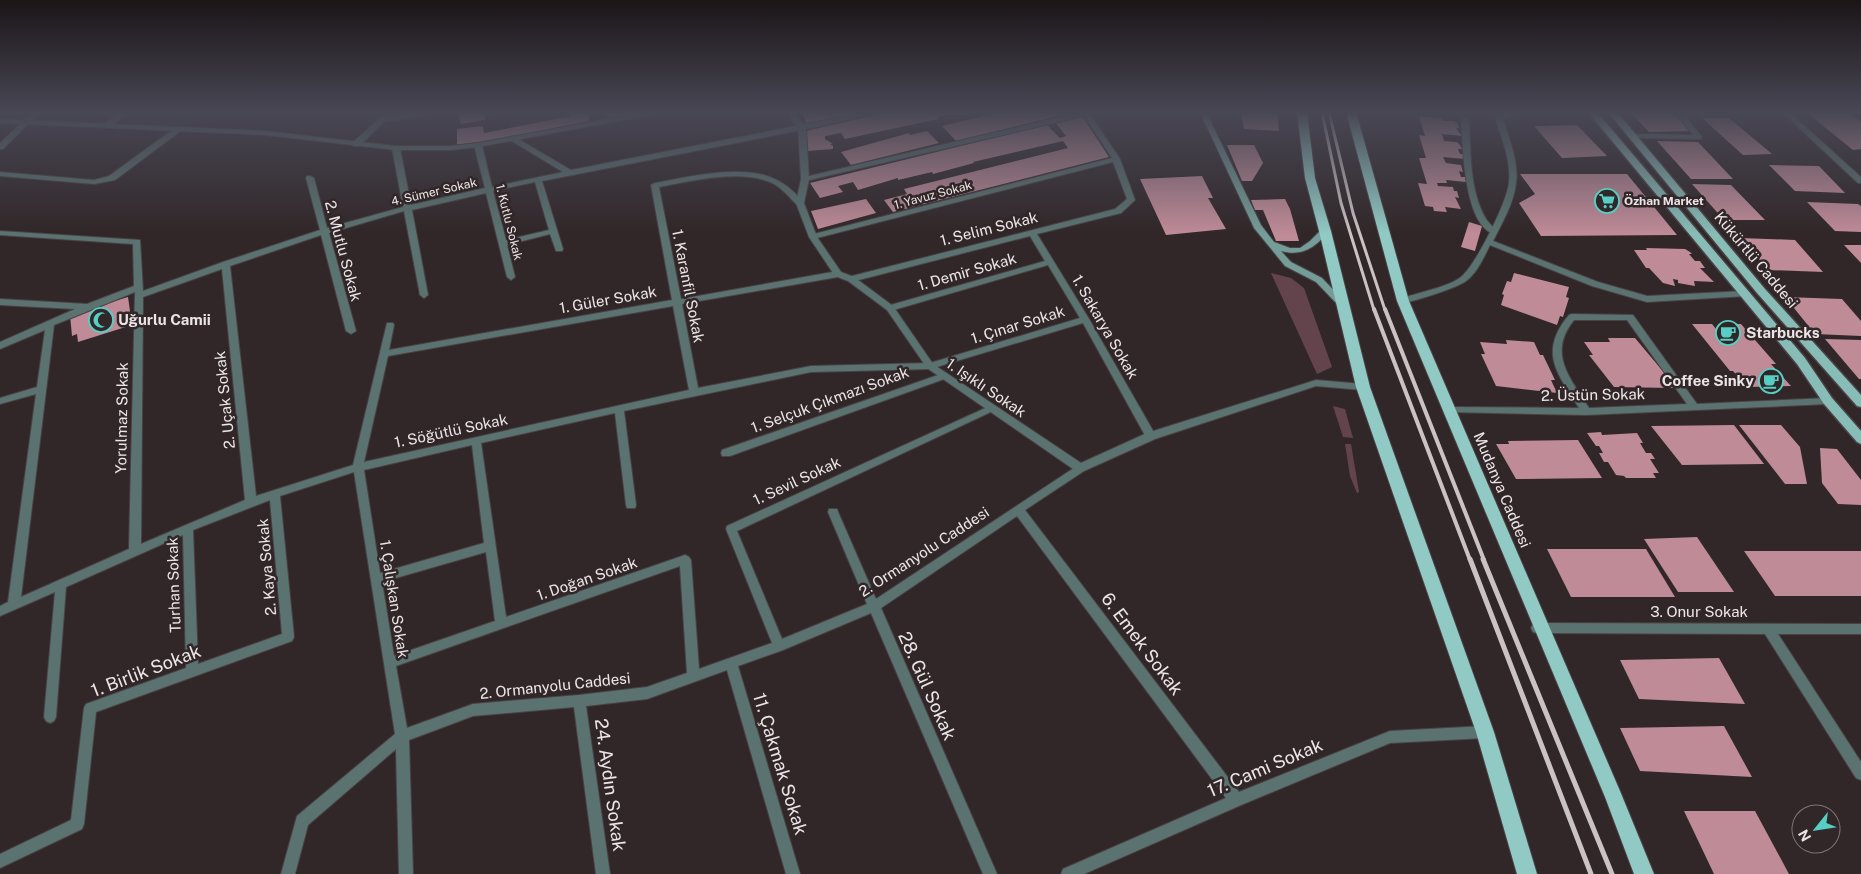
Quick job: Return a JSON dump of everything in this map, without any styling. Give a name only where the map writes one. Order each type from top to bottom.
[{"type":"highway","points":[[1307,153],[1310,178],[1325,231],[1363,387],[1485,732],[1527,874]]},
{"type":"highway","name":"Mudanya Caddesi","points":[[1362,153],[1403,301],[1539,628],[1614,797],[1644,874]]},
{"type":"main road","points":[[1222,153],[1266,239],[1288,264],[1319,280],[1341,302]]},
{"type":"main road","name":"Kükürtlü Caddesi","points":[[1626,153],[1801,361],[1828,401],[1861,439]]},
{"type":"main road","name":"Kükürtlü Caddesi","points":[[1648,153],[1761,291],[1860,400]]},
{"type":"main road","points":[[1266,239],[1290,251],[1300,251],[1310,246],[1325,231]]},
{"type":"street","points":[[0,174],[94,182],[112,178],[147,153]]},
{"type":"street","points":[[397,153],[424,295]]},
{"type":"street","name":"1. Kutlu Sokak","points":[[480,153],[511,277]]},
{"type":"street","points":[[537,153],[570,173]]},
{"type":"street","name":"4. Sümer Sokak","points":[[0,346],[88,307],[323,232],[408,208],[674,153]]},
{"type":"street","points":[[803,153],[805,179],[800,203],[813,237],[838,274]]},
{"type":"street","points":[[805,179],[916,153]]},
{"type":"street","points":[[1112,153],[1116,159]]},
{"type":"street","points":[[1468,153],[1472,195],[1482,221],[1492,232]]},
{"type":"street","points":[[1403,301],[1465,278],[1489,242],[1492,232],[1511,195],[1513,181],[1508,153]]},
{"type":"street","points":[[1830,153],[1861,181]]},
{"type":"street","name":"1. Selim Sokak","points":[[851,279],[1118,211],[1131,200],[1116,159]]},
{"type":"street","name":"1. Yavuz Sokak","points":[[813,237],[1116,159]]},
{"type":"street","name":"1. Karanfil Sokak","points":[[694,392],[655,185],[697,178],[756,175],[776,182],[800,203]]},
{"type":"street","name":"2. Mutlu Sokak","points":[[310,178],[351,331]]},
{"type":"street","points":[[538,180],[559,249]]},
{"type":"street","points":[[503,243],[554,231]]},
{"type":"street","name":"1. Sakarya Sokak","points":[[1032,232],[1085,319],[1151,436]]},
{"type":"street","name":"Yorulmaz Sokak","points":[[0,234],[137,242],[139,292],[136,550]]},
{"type":"street","points":[[1489,242],[1595,284],[1646,299],[1744,294]]},
{"type":"street","name":"1. Demir Sokak","points":[[890,308],[1051,262]]},
{"type":"street","name":"2. Uçak Sokak","points":[[226,264],[251,502]]},
{"type":"street","name":"1. Güler Sokak","points":[[383,354],[838,274]]},
{"type":"street","name":"1. Işıklı Sokak","points":[[838,274],[851,279],[890,308],[930,366],[1080,468]]},
{"type":"street","points":[[0,302],[88,307]]},
{"type":"street","points":[[1586,412],[1558,364],[1560,332],[1572,317],[1630,317],[1694,407]]},
{"type":"street","name":"1. Çınar Sokak","points":[[930,366],[1085,319]]},
{"type":"street","points":[[14,604],[50,324]]},
{"type":"street","points":[[358,466],[390,326]]},
{"type":"street","name":"1. Söğütlü Sokak","points":[[0,611],[136,550],[251,502],[358,466],[694,392],[811,369],[930,366]]},
{"type":"street","name":"1. Selçuk Çıkmazı Sokak","points":[[726,453],[944,376]]},
{"type":"street","name":"2. Ormanyolu Caddesi","points":[[402,736],[474,710],[647,693],[731,664],[873,606],[1080,468],[1151,436],[1316,383],[1363,387]]},
{"type":"street","points":[[0,401],[42,389]]},
{"type":"street","name":"2. Üstün Sokak","points":[[1449,410],[1586,412],[1828,401]]},
{"type":"street","name":"1. Sevil Sokak","points":[[779,646],[731,529],[992,408]]},
{"type":"street","points":[[619,409],[631,505]]},
{"type":"street","points":[[476,441],[501,625]]},
{"type":"street","name":"1. Çalışkan Sokak","points":[[358,466],[402,736],[406,874]]},
{"type":"street","name":"2. Kaya Sokak","points":[[275,494],[288,637]]},
{"type":"street","name":"6. Emek Sokak","points":[[1019,510],[1236,800]]},
{"type":"street","name":"28. Gül Sokak","points":[[833,512],[990,874]]},
{"type":"street","name":"Turhan Sokak","points":[[188,528],[192,672]]},
{"type":"street","points":[[376,579],[490,546]]},
{"type":"street","name":"1. Doğan Sokak","points":[[389,663],[685,560],[692,677]]},
{"type":"street","points":[[50,717],[61,583]]},
{"type":"street","name":"3. Onur Sokak","points":[[1539,628],[1861,629]]},
{"type":"street","points":[[1768,628],[1861,774]]},
{"type":"street","name":"1. Birlik Sokak","points":[[0,861],[77,824],[90,708],[288,637]]},
{"type":"street","name":"11. Çakmak Sokak","points":[[731,664],[793,874]]},
{"type":"street","name":"24. Aydın Sokak","points":[[579,701],[604,874]]},
{"type":"street","name":"17. Cami Sokak","points":[[1073,873],[1236,800],[1390,737],[1485,732]]},
{"type":"street","points":[[288,874],[302,821],[402,736]]},
{"type":"shaded area","points":[[1271,273],[1291,278],[1304,288],[1332,367],[1317,374]]},
{"type":"shaded area","points":[[1333,406],[1345,409],[1353,438],[1343,437]]},
{"type":"shaded area","points":[[1345,444],[1351,444],[1359,492],[1357,493],[1350,476]]},
{"type":"building","points":[[842,153],[900,153],[851,165]]},
{"type":"building","points":[[933,153],[1012,153],[933,174],[932,172],[898,180],[898,178],[858,190],[853,182],[838,186],[843,192],[820,198],[810,183]]},
{"type":"building","points":[[1049,153],[1106,153],[1109,157],[893,212],[884,200],[907,194],[904,189]]},
{"type":"building","points":[[1230,153],[1258,153],[1263,163],[1252,181],[1242,181]]},
{"type":"building","points":[[1424,153],[1464,154],[1465,159],[1443,157],[1446,163],[1461,165],[1463,172],[1459,171],[1461,177],[1465,177],[1466,182],[1446,180],[1447,183],[1437,183],[1438,186],[1453,187],[1454,191],[1457,191],[1459,198],[1455,197],[1461,209],[1445,207],[1447,212],[1434,211],[1433,207],[1425,206],[1418,183],[1427,184],[1419,158],[1426,158]]},
{"type":"building","points":[[1557,153],[1604,153],[1607,156],[1562,158]]},
{"type":"building","points":[[1668,153],[1708,153],[1733,179],[1691,179]]},
{"type":"building","points":[[1741,153],[1772,154],[1743,155]]},
{"type":"building","points":[[1769,165],[1819,166],[1845,193],[1795,191]]},
{"type":"building","points":[[1520,174],[1627,174],[1677,235],[1541,236],[1519,203],[1535,194]]},
{"type":"building","points":[[1202,176],[1213,198],[1208,198],[1226,229],[1166,235],[1140,179]]},
{"type":"building","points":[[1692,184],[1731,185],[1765,220],[1724,220]]},
{"type":"building","points":[[866,199],[876,213],[818,229],[811,211]]},
{"type":"building","points":[[1285,199],[1290,209],[1299,241],[1276,241],[1263,210],[1255,210],[1251,200]]},
{"type":"building","points":[[1807,202],[1858,204],[1861,206],[1861,232],[1835,231]]},
{"type":"building","points":[[1469,222],[1482,226],[1475,251],[1461,247]]},
{"type":"building","points":[[1741,238],[1795,240],[1823,272],[1768,270]]},
{"type":"building","points":[[1844,245],[1861,245],[1861,263]]},
{"type":"building","points":[[1646,248],[1685,249],[1692,254],[1689,254],[1695,261],[1700,261],[1705,268],[1700,268],[1714,282],[1694,281],[1695,286],[1678,283],[1678,280],[1673,279],[1675,286],[1663,283],[1649,268],[1646,268],[1634,250],[1647,250]]},
{"type":"building","points":[[1514,273],[1569,287],[1566,297],[1569,298],[1563,317],[1560,316],[1557,325],[1501,305],[1504,295],[1502,294],[1507,281],[1511,282]]},
{"type":"building","name":"Uğurlu Camii","points":[[128,297],[132,325],[78,342],[77,334],[72,336],[70,315]]},
{"type":"building","points":[[1785,297],[1842,299],[1861,321],[1861,336],[1815,334]]},
{"type":"building","points":[[1692,324],[1712,324],[1716,329],[1728,329],[1724,324],[1741,324],[1776,364],[1771,364],[1791,386],[1747,387],[1733,371],[1730,371]]},
{"type":"building","points":[[1608,338],[1635,338],[1667,376],[1663,376],[1673,388],[1614,387],[1589,355],[1593,355],[1584,342],[1610,342]]},
{"type":"building","points":[[1825,339],[1861,340],[1861,379],[1859,379]]},
{"type":"building","points":[[1506,340],[1534,342],[1540,355],[1543,355],[1555,380],[1551,380],[1557,393],[1496,386],[1481,354],[1485,354],[1480,342],[1507,344]]},
{"type":"building","points":[[1734,425],[1764,464],[1682,465],[1651,426]]},
{"type":"building","points":[[1739,425],[1781,425],[1800,447],[1807,484],[1785,484]]},
{"type":"building","points":[[1601,432],[1602,435],[1637,433],[1646,453],[1651,453],[1655,459],[1650,459],[1659,473],[1653,473],[1656,478],[1626,478],[1616,475],[1608,462],[1604,462],[1599,453],[1603,453],[1599,446],[1596,446],[1587,433]]},
{"type":"building","points":[[1578,440],[1602,478],[1516,479],[1496,444],[1509,444],[1508,441]]},
{"type":"building","points":[[1820,448],[1837,449],[1861,480],[1861,505],[1838,504],[1822,483]]},
{"type":"building","points":[[1697,537],[1734,592],[1678,592],[1644,539]]},
{"type":"building","points":[[1547,549],[1646,549],[1675,597],[1571,597]]},
{"type":"building","points":[[1744,551],[1861,551],[1861,596],[1775,596]]},
{"type":"building","points":[[1719,658],[1745,704],[1639,699],[1620,660]]},
{"type":"building","points":[[1724,726],[1752,777],[1640,771],[1620,728]]},
{"type":"building","points":[[1684,811],[1755,811],[1789,874],[1714,874]]},
{"type":"railway","points":[[1331,153],[1341,203],[1374,310]]},
{"type":"railway","points":[[1339,153],[1353,213],[1385,310]]},
{"type":"railway","points":[[1374,309],[1470,560]]},
{"type":"railway","points":[[1385,309],[1484,560]]},
{"type":"railway","points":[[1470,559],[1591,874]]},
{"type":"railway","points":[[1483,559],[1612,874]]},
{"type":"place","name":"Özhan Market","points":[[1607,201]]},
{"type":"place","name":"Uğurlu Camii","points":[[101,320]]},
{"type":"place","name":"Starbucks","points":[[1728,333]]},
{"type":"place","name":"Coffee Sinky","points":[[1771,381]]}]
